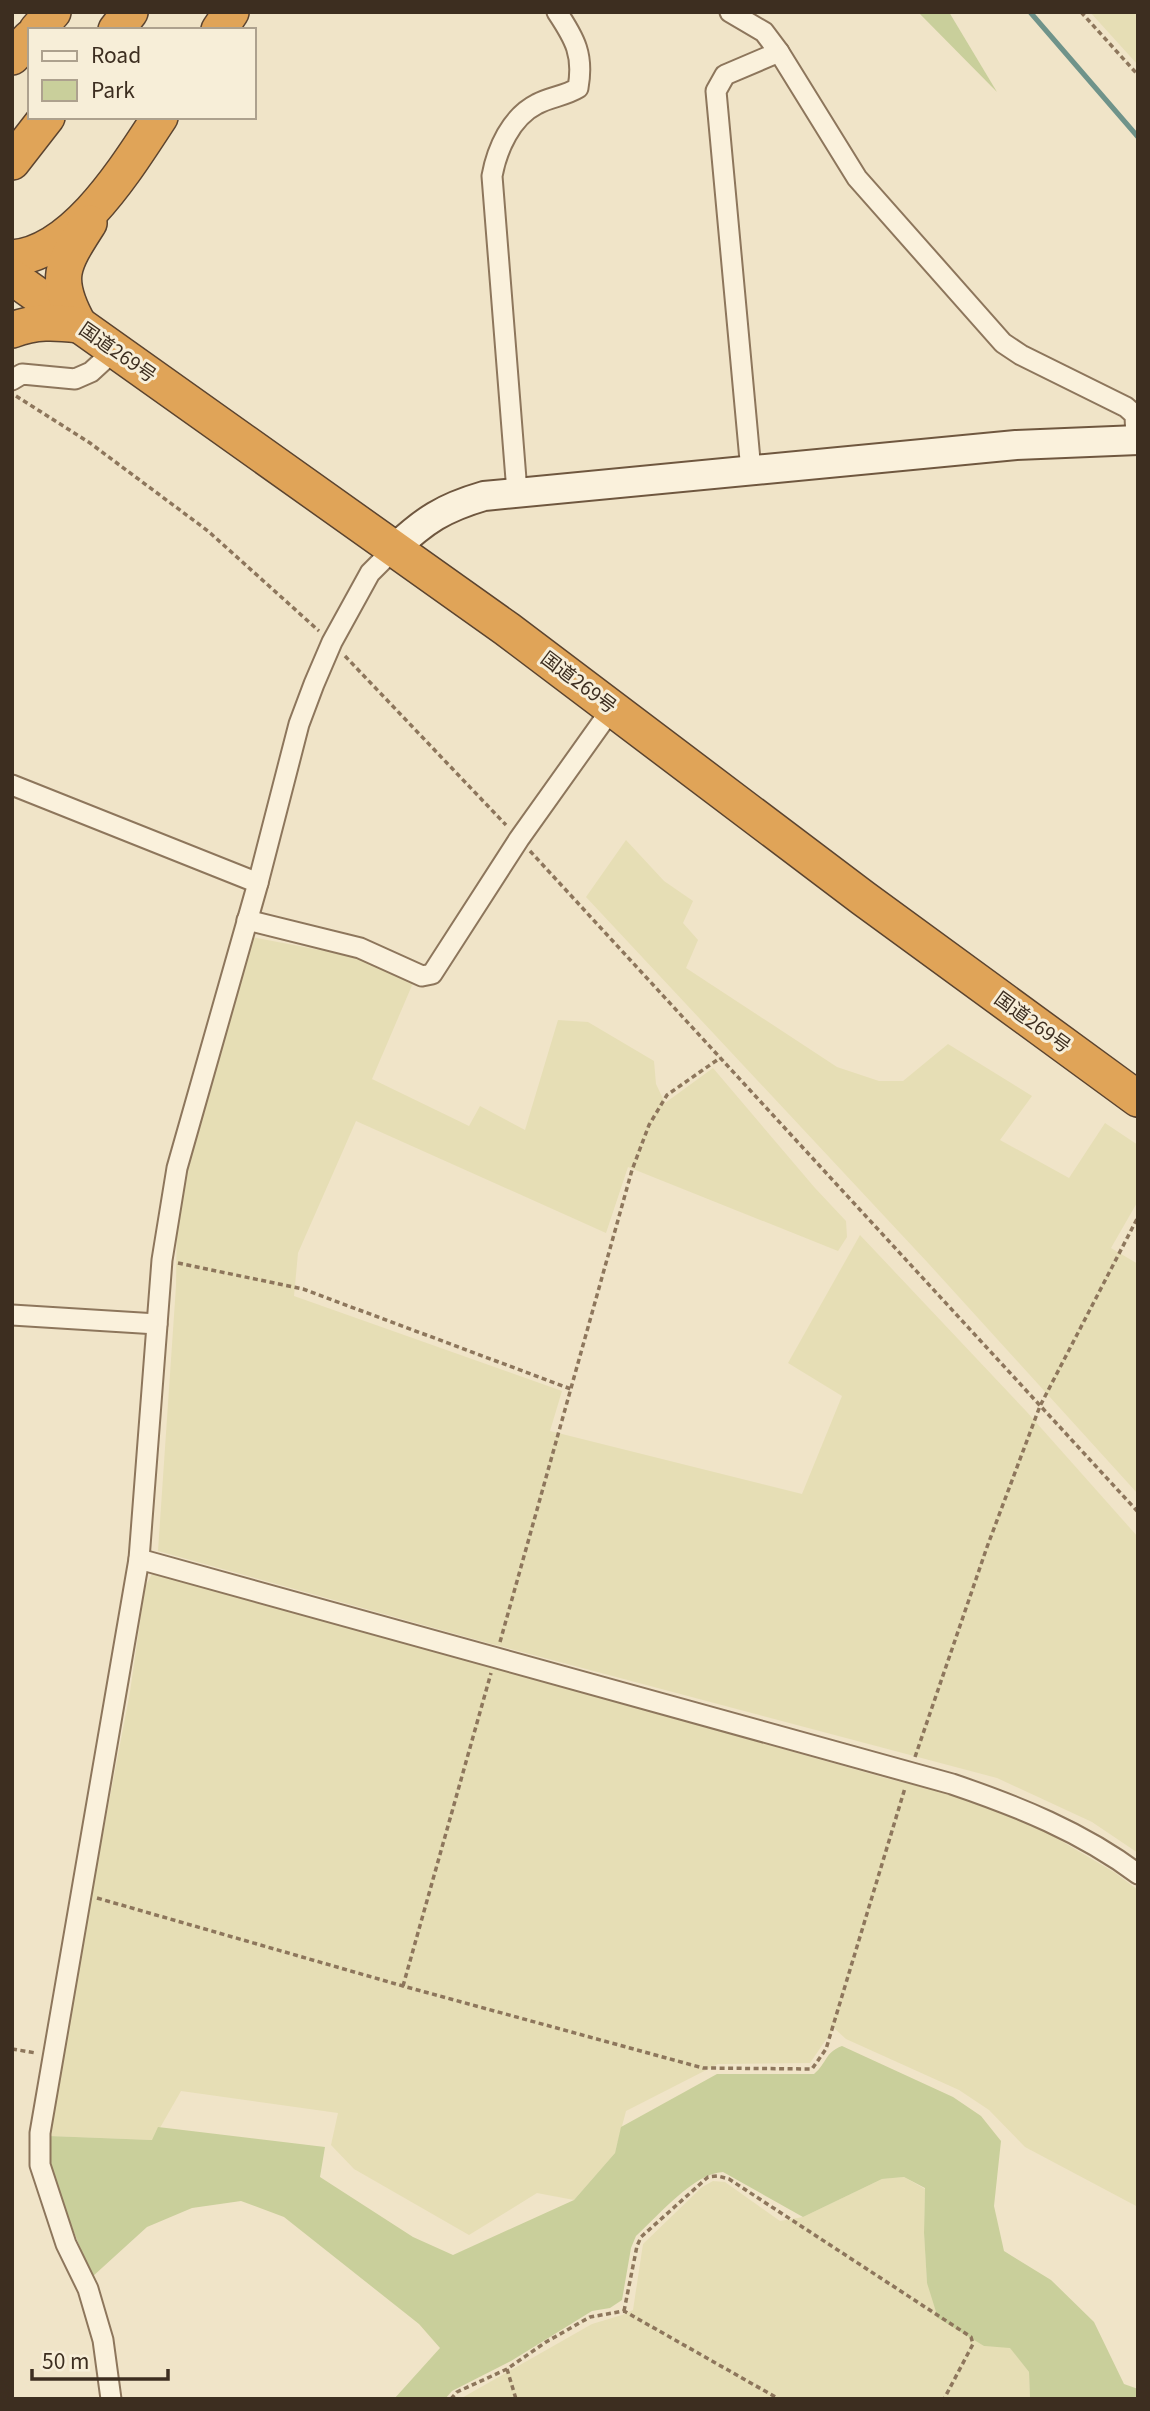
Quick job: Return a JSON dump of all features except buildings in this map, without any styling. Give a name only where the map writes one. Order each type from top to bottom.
[{"type":"highway","points":[[39,28],[53,12]]},
{"type":"highway","points":[[118,28],[130,12]]},
{"type":"highway","points":[[220,28],[231,12]]},
{"type":"highway","points":[[12,57],[28,40]]},
{"type":"highway","points":[[12,162],[45,119]]},
{"type":"highway","points":[[79,325],[64,292],[63,274],[68,256],[159,119]]},
{"type":"highway","points":[[12,258],[20,257],[60,238],[79,223],[113,188]]},
{"type":"highway","name":"国道269号","points":[[12,277],[613,707],[707,782],[1138,1099]]},
{"type":"highway","points":[[12,330],[31,323],[79,325]]},
{"type":"street","points":[[517,492],[491,193],[492,176],[495,161],[506,136],[523,113],[537,104],[578,88],[579,53],[574,37],[557,12]]},
{"type":"street","points":[[111,2399],[103,2340],[88,2289],[66,2244],[40,2165],[40,2133],[139,1559],[162,1260],[177,1168],[258,883],[299,724],[332,642],[370,573],[394,548],[421,523],[457,504],[484,496],[1016,445],[1137,440],[1135,415],[1126,407],[1021,355],[1003,343],[857,178],[764,32],[730,12]]},
{"type":"street","points":[[751,471],[716,91],[725,75],[779,52]]},
{"type":"street","points":[[12,380],[22,374],[75,379],[91,372],[116,349]]},
{"type":"street","points":[[247,920],[360,948],[422,976],[432,974],[519,839],[613,707]]},
{"type":"street","points":[[12,785],[258,883]]},
{"type":"street","points":[[12,1315],[157,1325]]},
{"type":"street","points":[[139,1559],[962,1788],[1043,1819],[1104,1851],[1138,1874]]},
{"type":"path","points":[[1081,12],[1138,75]]},
{"type":"path","points":[[1133,69],[1138,62]]},
{"type":"path","points":[[12,394],[90,443],[208,531],[332,642],[519,839],[1138,1512]]},
{"type":"path","points":[[403,1986],[632,1170],[649,1125],[667,1095],[720,1058]]},
{"type":"path","points":[[80,1894],[703,2068],[812,2068],[826,2049],[910,1774],[986,1547],[1040,1406],[1138,1217]]},
{"type":"path","points":[[162,1260],[303,1289],[571,1389]]},
{"type":"path","points":[[12,2049],[52,2055]]},
{"type":"path","points":[[624,2311],[641,2237],[708,2177],[729,2179],[971,2337],[973,2344],[944,2399]]},
{"type":"path","points":[[451,2399],[457,2392],[507,2370],[546,2342],[590,2317],[624,2311],[779,2399]]},
{"type":"path","points":[[507,2370],[516,2399]]},
{"type":"shaded area","points":[[1090,12],[1138,12],[1138,65]]},
{"type":"shaded area","points":[[626,840],[664,881],[693,901],[683,923],[698,940],[686,968],[837,1067],[879,1081],[903,1081],[948,1044],[1032,1096],[1000,1140],[1069,1178],[1105,1123],[1138,1145],[1138,1201],[1111,1248],[1138,1264],[1138,1494],[928,1263],[586,897]]},
{"type":"shaded area","points":[[251,937],[352,956],[413,983],[372,1079],[469,1126],[480,1106],[525,1130],[558,1020],[588,1022],[654,1061],[656,1084],[665,1103],[713,1068],[846,1221],[847,1237],[838,1251],[628,1167],[606,1233],[356,1121],[298,1253],[294,1296],[562,1391],[550,1431],[802,1494],[842,1396],[788,1363],[860,1235],[1026,1411],[1138,1537],[1138,1853],[1092,1822],[997,1778],[488,1643],[158,1551],[176,1286],[177,1216],[192,1145]]},
{"type":"shaded area","points":[[152,1574],[488,1665],[889,1779],[981,1801],[1041,1829],[1114,1872],[1138,1890],[1138,2207],[1025,2147],[989,2110],[959,2090],[846,2039],[834,2028],[810,2063],[718,2064],[626,2111],[615,2153],[574,2200],[537,2193],[469,2235],[354,2169],[331,2145],[338,2113],[181,2091],[153,2140],[49,2136],[130,1692],[145,1587]]},
{"type":"shaded area","points":[[904,2177],[925,2189],[927,2283],[984,2346],[1010,2347],[1029,2372],[1030,2399],[460,2399],[592,2324],[633,2310],[643,2244],[702,2187],[713,2181],[725,2182],[780,2221],[803,2217],[882,2179]]},
{"type":"green space","points":[[918,12],[949,12],[997,92]]},
{"type":"green space","points":[[842,2046],[953,2097],[981,2116],[1001,2141],[994,2206],[1004,2251],[1051,2280],[1094,2322],[1124,2384],[1138,2389],[1138,2399],[1030,2399],[1029,2372],[1010,2348],[984,2346],[938,2318],[927,2283],[925,2188],[904,2177],[882,2179],[803,2217],[723,2172],[712,2174],[689,2187],[636,2236],[631,2248],[622,2300],[610,2308],[592,2311],[511,2361],[452,2391],[445,2399],[394,2399],[440,2348],[419,2324],[284,2217],[241,2201],[192,2208],[147,2227],[92,2277],[49,2170],[49,2136],[152,2140],[158,2127],[325,2147],[320,2177],[413,2237],[453,2255],[574,2200],[615,2153],[621,2127],[717,2074],[814,2074],[832,2052]]},
{"type":"waterway","points":[[1030,12],[1138,137]]}]
